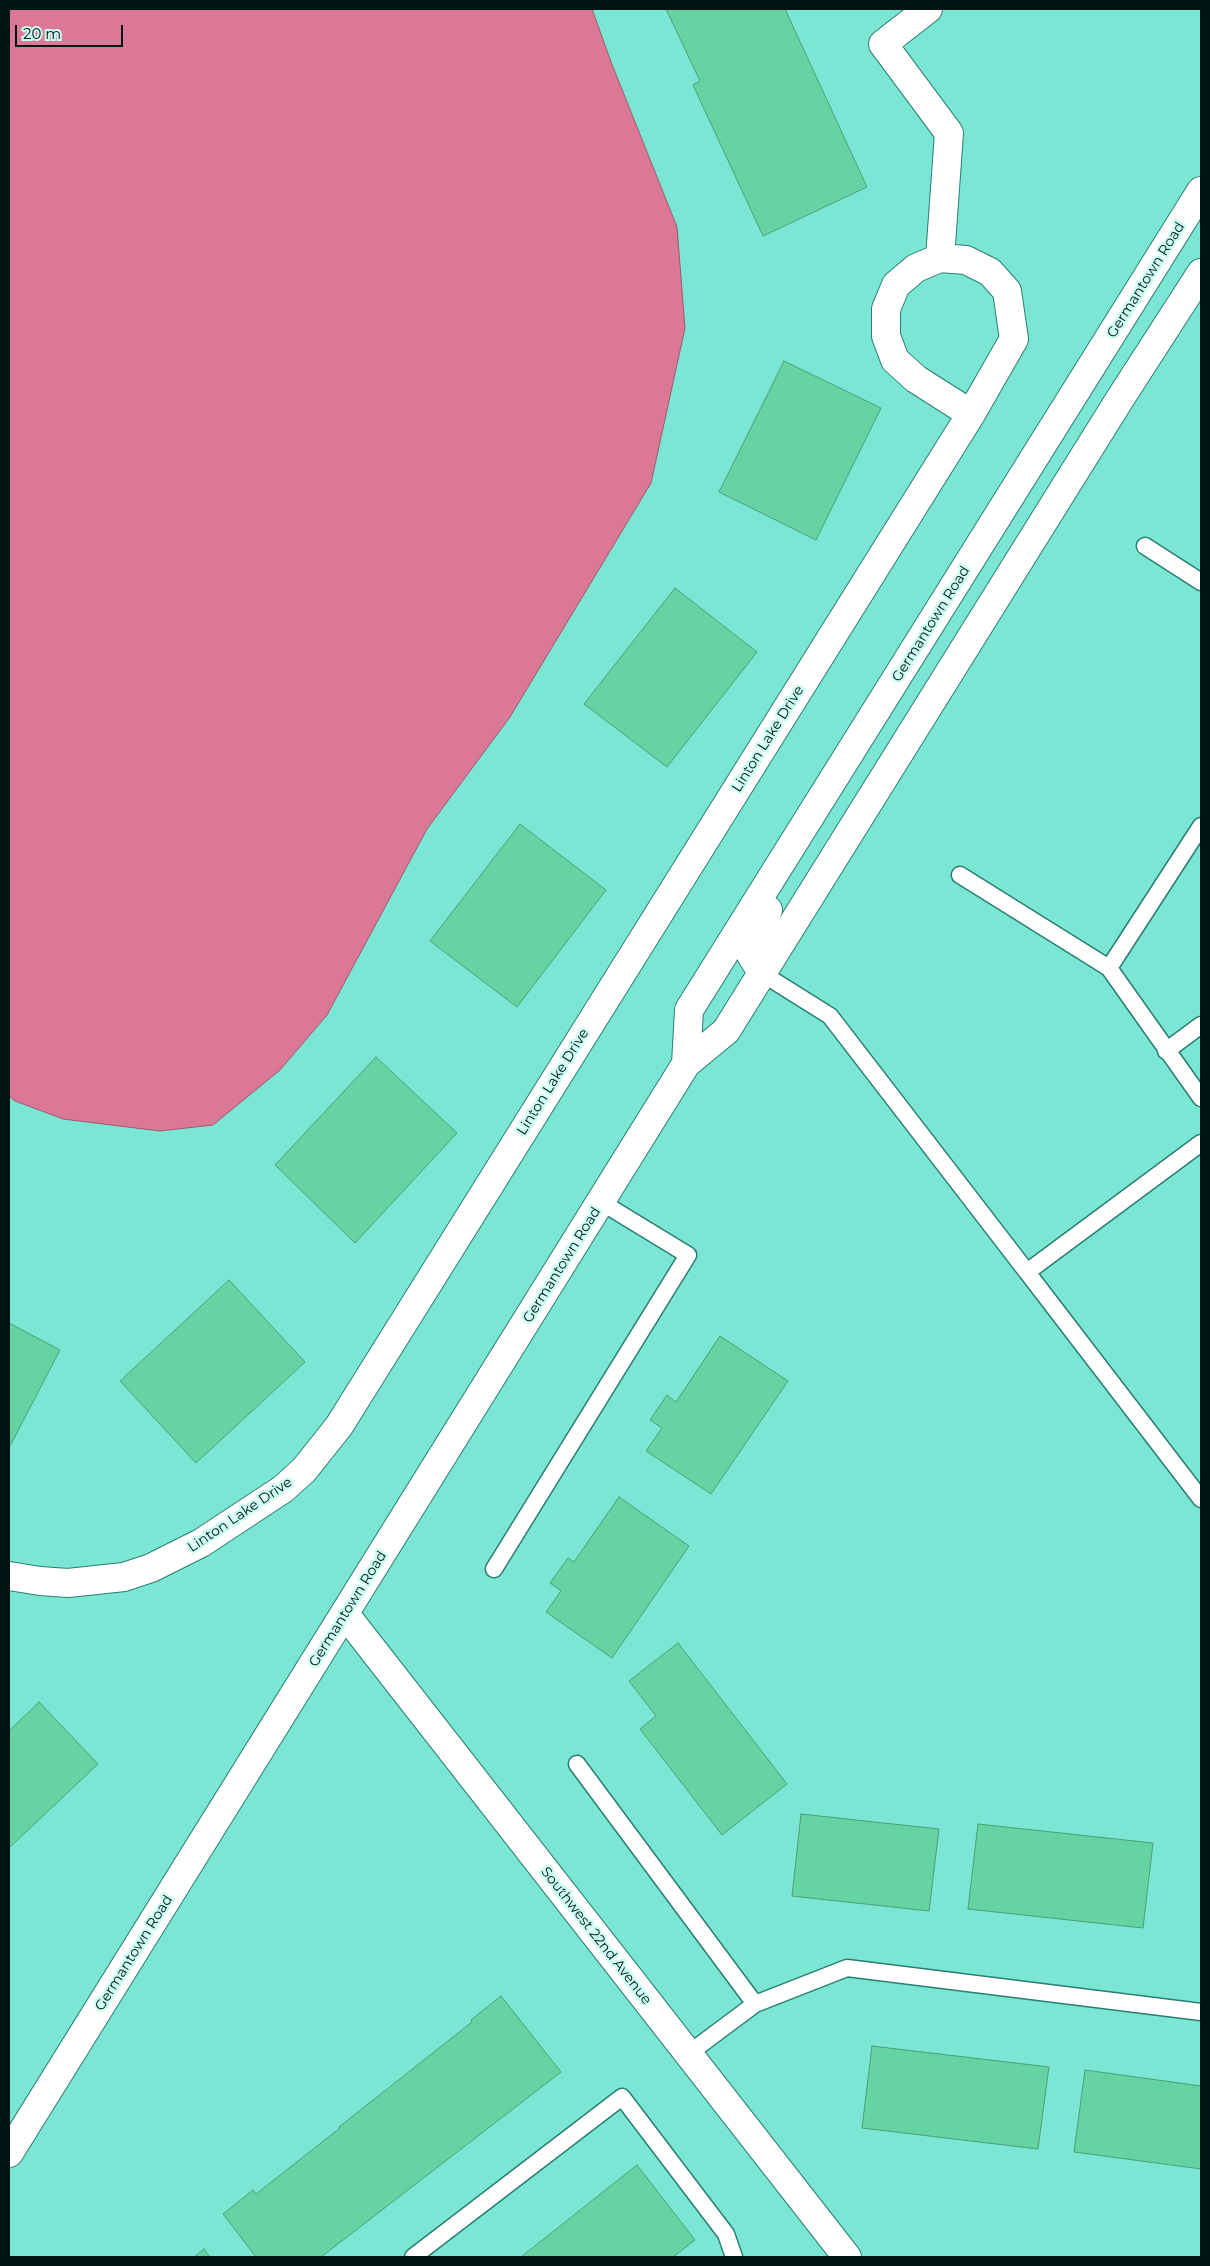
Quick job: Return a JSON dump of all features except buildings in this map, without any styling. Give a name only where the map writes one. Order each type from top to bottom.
[{"type":"street","points":[[928,9],[883,44],[949,133],[940,258]]},
{"type":"street","name":"Germantown Road","points":[[686,1064],[689,1010],[1201,191]]},
{"type":"street","name":"Linton Lake Drive","points":[[9,1576],[40,1582],[68,1583],[124,1577],[152,1568],[201,1543],[283,1489],[304,1470],[339,1426],[971,414],[1014,340],[1007,291],[990,272],[966,260],[940,258],[916,268],[896,285],[886,309],[886,336],[896,360],[916,379],[971,414]]},
{"type":"street","name":"Germantown Road","points":[[9,2153],[686,1064],[726,1031],[1118,402],[1201,273]]},
{"type":"street","points":[[763,974],[751,954],[755,935],[784,882],[923,660],[917,646]]},
{"type":"street","name":"Southwest 22nd Avenue","points":[[345,1614],[847,2257]]},
{"type":"lane","points":[[1145,546],[1201,582]]},
{"type":"lane","points":[[1109,968],[1201,826]]},
{"type":"lane","points":[[960,875],[1109,968],[1201,1098]]},
{"type":"lane","points":[[763,974],[830,1016],[1201,1499]]},
{"type":"lane","points":[[1166,1051],[1201,1025]]},
{"type":"lane","points":[[1027,1272],[1201,1143]]},
{"type":"lane","points":[[494,1569],[688,1256],[601,1202]]},
{"type":"lane","points":[[577,1764],[754,2004]]},
{"type":"lane","points":[[688,2054],[754,2004],[846,1968],[1201,2012]]},
{"type":"lane","points":[[413,2257],[622,2097],[726,2234],[734,2257]]},
{"type":"shaded area","points":[[9,9],[592,9],[611,62],[677,227],[685,328],[651,483],[510,717],[427,829],[327,1015],[280,1070],[213,1125],[160,1131],[63,1119],[15,1101],[9,1096]]}]
